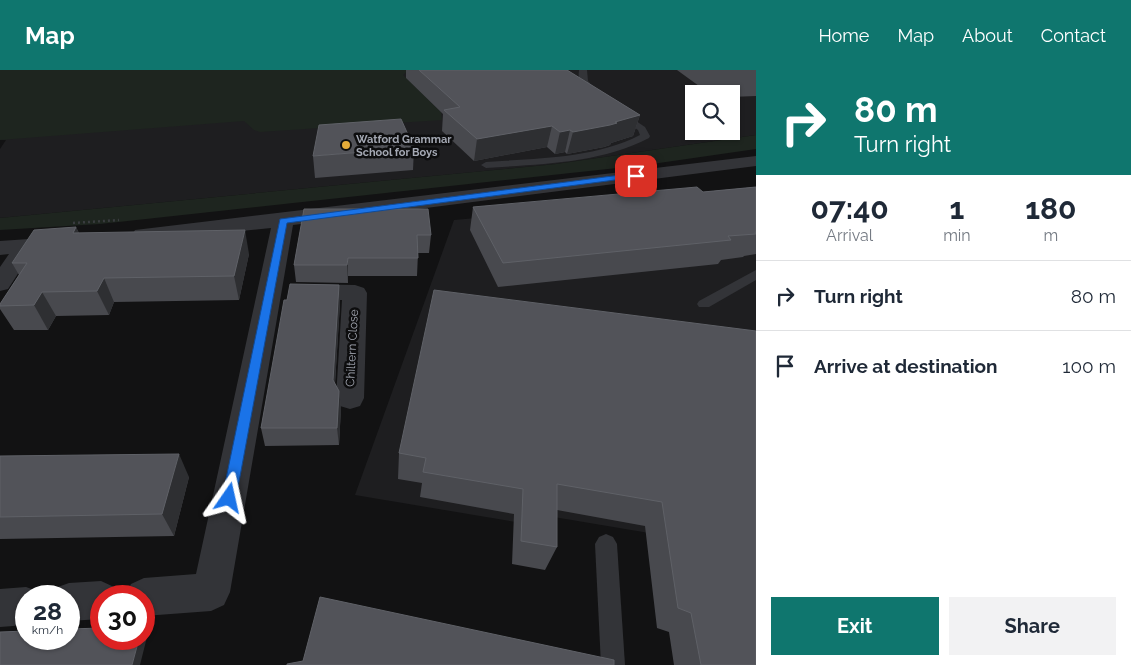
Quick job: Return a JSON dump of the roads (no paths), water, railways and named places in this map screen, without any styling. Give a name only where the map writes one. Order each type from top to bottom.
[{"type":"street","points":[[120,238],[283,220],[756,161]]},
{"type":"street","points":[[155,596],[211,592],[283,220]]},
{"type":"street","points":[[0,248],[24,248],[81,242]]},
{"type":"street","points":[[0,284],[24,248]]},
{"type":"street","name":"Chiltern Close","points":[[269,292],[355,293],[350,398]]},
{"type":"street","points":[[0,608],[15,607]]},
{"type":"lane","points":[[486,165],[564,158],[617,149],[645,136],[642,129],[583,84],[583,70]]},
{"type":"lane","points":[[704,304],[756,274]]},
{"type":"lane","points":[[606,544],[606,664]]},
{"type":"place","name":"Watford Grammar School for Boys","points":[[346,145]]}]
